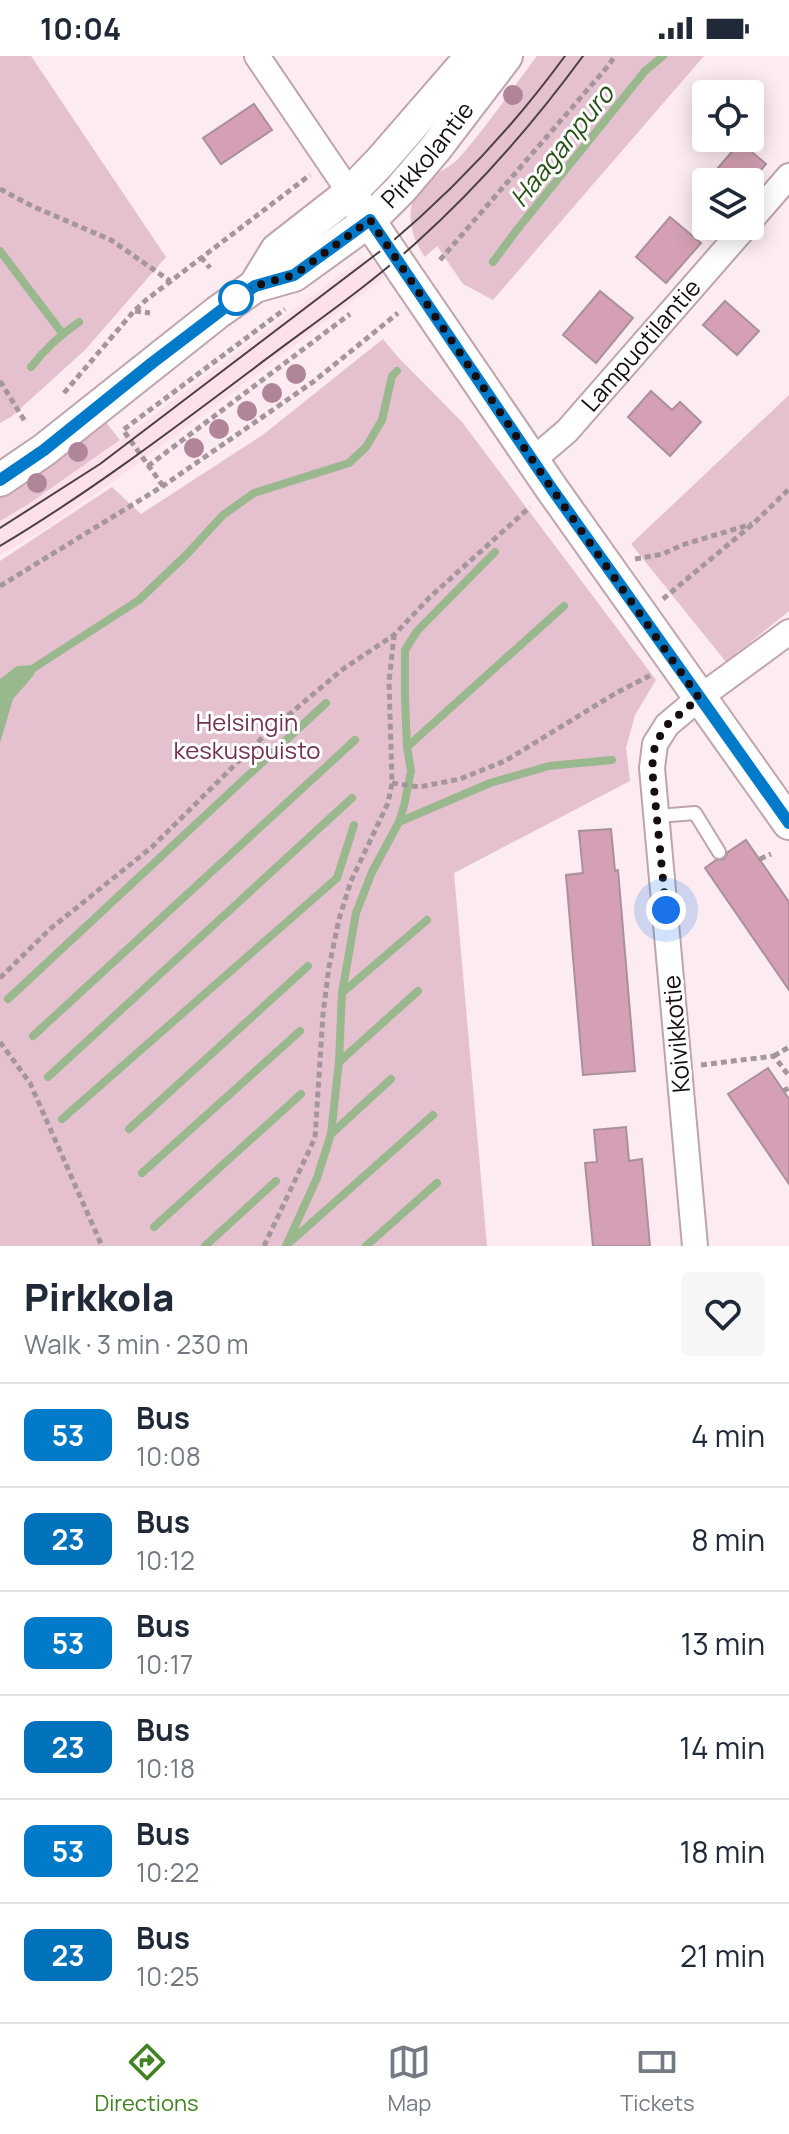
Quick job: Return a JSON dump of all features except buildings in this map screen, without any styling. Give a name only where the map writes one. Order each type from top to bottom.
[{"type":"main road","name":"Pirkkolantie","points":[[255,286],[277,250],[350,193],[472,56]]},
{"type":"main road","name":"Pirkkolantie","points":[[0,480],[44,450],[255,286],[294,275],[370,220],[435,149],[506,56]]},
{"type":"main road","points":[[350,193],[533,460],[789,823]]},
{"type":"street","points":[[257,56],[350,193]]},
{"type":"street","points":[[764,205],[789,176]]},
{"type":"street","name":"Lampuotilantie","points":[[533,460],[567,431],[734,240]]},
{"type":"street","name":"Koivikkotie","points":[[695,1246],[652,768],[655,744],[667,725],[699,698],[789,632]]},
{"type":"lane","points":[[658,816],[695,813],[719,852]]},
{"type":"path","points":[[440,260],[615,56]]},
{"type":"path","points":[[58,398],[134,311],[317,170]]},
{"type":"path","points":[[0,189],[111,240],[170,281]]},
{"type":"path","points":[[201,257],[210,268]]},
{"type":"path","points":[[163,486],[123,430],[289,306]]},
{"type":"path","points":[[134,311],[150,313]]},
{"type":"path","points":[[148,466],[350,314]]},
{"type":"path","points":[[0,586],[163,486],[313,382],[397,314]]},
{"type":"path","points":[[0,381],[26,423]]},
{"type":"path","points":[[16,430],[37,414]]},
{"type":"path","points":[[663,599],[754,523],[789,489]]},
{"type":"path","points":[[0,978],[50,929],[152,847],[266,734],[343,669],[394,635],[430,597],[532,506]]},
{"type":"path","points":[[634,559],[663,554],[754,523]]},
{"type":"path","points":[[264,1246],[315,1138],[323,1014],[339,919],[351,881],[388,803],[392,783],[389,682],[394,635]]},
{"type":"path","points":[[392,783],[419,787],[460,779],[505,761],[616,693],[657,673]]},
{"type":"path","points":[[760,859],[771,854]]},
{"type":"path","points":[[0,1042],[30,1083],[102,1246]]},
{"type":"path","points":[[680,1068],[774,1056],[789,1047]]},
{"type":"path","points":[[774,1056],[789,1076]]},
{"type":"shaded area","points":[[364,257],[374,262],[386,276],[131,469],[44,530],[0,555],[0,521],[117,443]]},
{"type":"shaded area","points":[[37,665],[34,675],[13,699],[0,743],[0,679],[17,666]]},
{"type":"green space","points":[[0,56],[31,56],[166,257],[85,350],[11,417],[0,423]]},
{"type":"green space","points":[[537,56],[704,56],[493,300],[463,284],[437,246],[425,257],[414,234],[411,210],[420,186],[458,159]]},
{"type":"green space","name":"Helsingin keskuspuisto","points":[[383,339],[462,422],[656,680],[635,715],[626,748],[630,781],[454,873],[487,1246],[0,1246],[0,561],[112,487],[141,514],[264,434]]},
{"type":"green space","points":[[789,395],[789,611],[726,662],[631,544]]},
{"type":"green space","points":[[104,420],[120,440],[0,521],[0,496],[39,471]]},
{"type":"waterway","name":"Haaganpuro","points":[[493,262],[645,71],[663,56]]},
{"type":"waterway","points":[[0,251],[62,333]]},
{"type":"waterway","points":[[31,367],[53,343],[79,322]]},
{"type":"waterway","points":[[29,671],[139,600],[223,515],[254,493],[349,463],[366,447],[382,420],[392,376],[397,371]]},
{"type":"waterway","points":[[286,1246],[317,1178],[331,1134],[342,993],[356,913],[372,872],[399,822],[411,771],[407,747],[405,650],[417,631],[495,552]]},
{"type":"waterway","points":[[407,747],[564,606]]},
{"type":"waterway","points":[[8,999],[326,703]]},
{"type":"waterway","points":[[33,1036],[355,740]]},
{"type":"waterway","points":[[399,822],[490,783],[549,766],[612,760]]},
{"type":"waterway","points":[[48,1077],[352,798]]},
{"type":"waterway","points":[[62,1119],[337,878],[354,825]]},
{"type":"waterway","points":[[342,993],[427,920]]},
{"type":"waterway","points":[[129,1129],[308,966]]},
{"type":"waterway","points":[[339,1062],[418,991]]},
{"type":"waterway","points":[[142,1173],[300,1031]]},
{"type":"waterway","points":[[331,1134],[391,1079]]},
{"type":"waterway","points":[[154,1227],[301,1094]]},
{"type":"waterway","points":[[290,1242],[433,1115]]},
{"type":"waterway","points":[[205,1246],[276,1181]]},
{"type":"waterway","points":[[366,1246],[437,1183]]},
{"type":"tram line","points":[[0,528],[100,464],[387,246],[482,157],[565,56]]},
{"type":"tram line","points":[[0,546],[158,440],[397,259],[484,176],[583,56]]},
{"type":"bus line","name":"53","points":[[0,480],[44,450],[236,299],[255,286],[294,275],[370,220],[552,489],[789,823]]},
{"type":"route","points":[[236,298],[255,286],[294,275],[370,220],[552,489],[699,698],[667,725],[655,744],[652,768],[666,910]]}]
